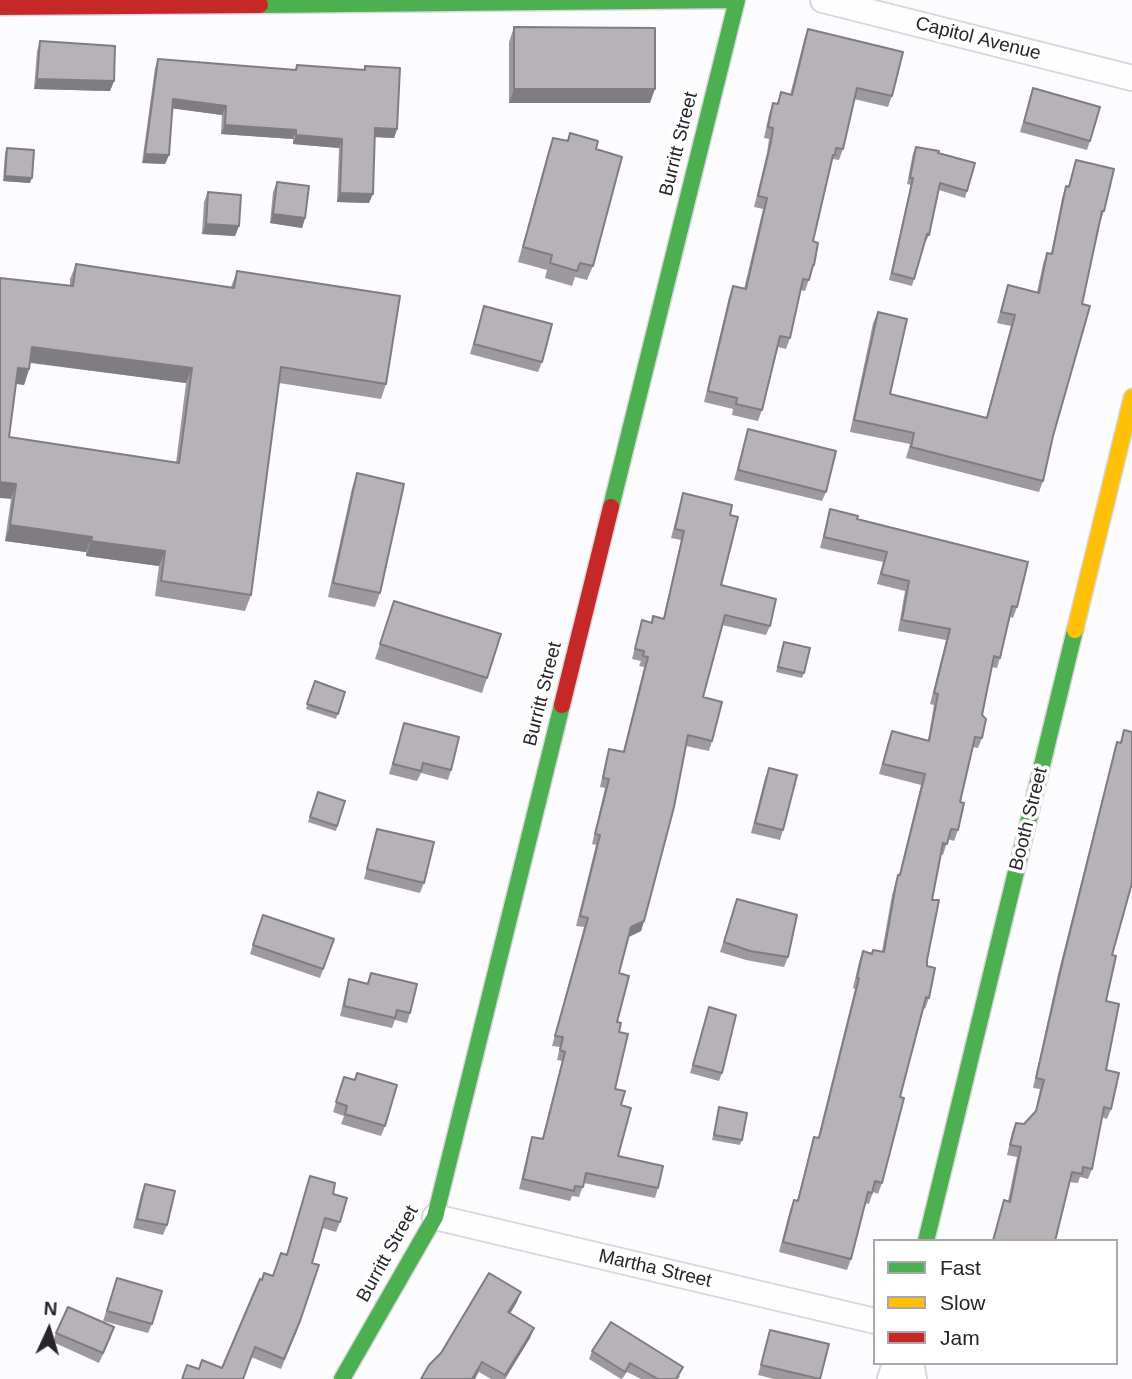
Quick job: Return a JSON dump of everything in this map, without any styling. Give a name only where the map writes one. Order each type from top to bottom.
[{"type":"street","points":[[0,7],[737,0]]},
{"type":"street","name":"Burritt Street","points":[[342,1379],[435,1217],[737,0]]},
{"type":"street","name":"Capitol Avenue","points":[[823,0],[1132,78]]},
{"type":"street","name":"Booth Street","points":[[926,1239],[1132,397]]},
{"type":"street","name":"Martha Street","points":[[435,1217],[873,1321]]},
{"type":"building","points":[[514,27],[655,28],[655,89],[514,89]]},
{"type":"building","points":[[808,29],[903,52],[892,96],[857,88],[843,149],[836,148],[833,155],[813,241],[818,243],[814,265],[809,280],[803,279],[790,338],[780,336],[762,410],[736,404],[737,398],[708,391],[733,286],[746,289],[767,198],[758,196],[771,142],[773,128],[768,127],[773,103],[778,104],[781,92],[792,95]]},
{"type":"building","points":[[40,41],[115,46],[114,81],[37,79]]},
{"type":"building","points":[[158,59],[296,70],[297,65],[365,70],[365,66],[400,68],[397,129],[375,128],[373,194],[340,193],[342,139],[296,135],[296,130],[225,125],[226,106],[173,99],[169,155],[145,154]]},
{"type":"building","points":[[1033,88],[1100,107],[1090,141],[1024,122]]},
{"type":"building","points":[[570,133],[598,141],[596,149],[622,157],[593,266],[580,263],[577,271],[550,263],[552,255],[523,247],[553,138],[568,141]]},
{"type":"building","points":[[916,147],[939,151],[938,153],[975,163],[967,191],[940,183],[929,235],[927,234],[914,279],[892,273],[913,178],[910,178]]},
{"type":"building","points":[[7,148],[34,150],[32,178],[5,176]]},
{"type":"building","points":[[1076,160],[1114,169],[1082,304],[1090,306],[1043,481],[911,447],[914,433],[854,420],[878,312],[907,319],[890,394],[987,418],[1015,315],[1001,312],[1008,285],[1039,293],[1047,253],[1052,254],[1066,186],[1069,187]]},
{"type":"building","points":[[277,182],[309,186],[305,218],[273,214]]},
{"type":"building","points":[[208,192],[241,195],[239,226],[206,224]]},
{"type":"building","points":[[76,264],[234,288],[237,271],[400,296],[386,384],[281,367],[251,595],[161,581],[165,551],[91,541],[92,537],[10,525],[16,484],[0,482],[0,278],[73,286]],"holes":[[[32,347],[192,368],[179,463],[9,437],[18,368],[29,369]]]},
{"type":"building","points":[[484,306],[552,324],[542,362],[474,344]]},
{"type":"building","points":[[748,429],[836,451],[826,492],[738,470]]},
{"type":"building","points":[[357,473],[404,484],[380,593],[333,583]]},
{"type":"building","points":[[683,493],[732,505],[730,515],[738,517],[721,585],[776,599],[770,626],[725,615],[703,697],[722,702],[712,741],[688,735],[674,807],[644,921],[631,927],[619,973],[629,976],[617,1022],[621,1023],[619,1032],[628,1034],[615,1089],[625,1091],[621,1105],[631,1108],[618,1156],[663,1166],[658,1188],[586,1173],[583,1187],[575,1186],[574,1191],[523,1179],[532,1137],[543,1139],[565,1052],[560,1050],[563,1037],[555,1036],[588,918],[580,916],[600,835],[595,834],[609,779],[603,778],[609,749],[624,752],[648,657],[643,656],[644,651],[635,649],[642,620],[652,623],[653,616],[664,619],[684,531],[675,529]]},
{"type":"building","points":[[830,509],[858,516],[857,519],[1028,562],[1017,607],[1012,606],[1000,658],[994,656],[982,715],[986,719],[982,738],[975,737],[960,802],[964,803],[958,830],[951,829],[947,844],[943,843],[932,900],[939,900],[927,960],[927,966],[935,968],[929,998],[926,997],[900,1097],[904,1098],[882,1183],[875,1181],[872,1193],[868,1192],[851,1259],[783,1242],[794,1200],[798,1201],[814,1137],[819,1138],[859,978],[863,951],[872,954],[873,950],[884,952],[898,875],[925,774],[883,764],[892,731],[929,741],[938,694],[934,693],[950,629],[902,620],[909,581],[881,574],[887,552],[824,537]]},
{"type":"building","points":[[394,601],[501,634],[487,678],[380,644]]},
{"type":"building","points":[[784,642],[810,648],[804,673],[778,667]]},
{"type":"building","points":[[315,681],[345,692],[338,714],[307,704]]},
{"type":"building","points":[[404,723],[459,737],[451,770],[423,763],[421,771],[393,764]]},
{"type":"building","points":[[1124,730],[1132,732],[1132,883],[1112,955],[1116,956],[1106,1001],[1119,1004],[1106,1070],[1119,1073],[1111,1109],[1104,1107],[1092,1169],[1083,1167],[1082,1174],[1072,1172],[1055,1239],[994,1239],[1004,1200],[1010,1202],[1021,1147],[1010,1145],[1016,1123],[1024,1124],[1036,1111],[1044,1080],[1036,1078],[1062,964],[1117,742],[1121,743]]},
{"type":"building","points":[[769,768],[797,775],[783,830],[755,823]]},
{"type":"building","points":[[318,792],[345,801],[337,826],[310,817]]},
{"type":"building","points":[[377,829],[434,842],[424,883],[367,869]]},
{"type":"building","points":[[737,899],[797,915],[788,957],[750,951],[724,942]]},
{"type":"building","points":[[263,915],[334,939],[323,969],[253,945]]},
{"type":"building","points":[[371,973],[417,984],[410,1013],[397,1010],[395,1018],[344,1006],[349,979],[368,984]]},
{"type":"building","points":[[709,1007],[736,1015],[722,1073],[693,1065]]},
{"type":"building","points":[[357,1073],[397,1085],[385,1126],[345,1114],[347,1106],[336,1102],[344,1077],[355,1080]]},
{"type":"building","points":[[719,1107],[747,1113],[742,1140],[714,1135]]},
{"type":"building","points":[[310,1176],[335,1183],[333,1194],[347,1198],[340,1222],[325,1218],[312,1263],[319,1265],[284,1359],[255,1347],[243,1379],[182,1379],[187,1365],[199,1369],[202,1360],[222,1368],[260,1279],[262,1280],[264,1273],[273,1276],[281,1253],[287,1255]]},
{"type":"building","points":[[145,1184],[175,1191],[167,1225],[137,1219]]},
{"type":"building","points":[[489,1273],[521,1292],[508,1312],[534,1328],[505,1375],[482,1362],[472,1379],[421,1379],[429,1365],[441,1353]]},
{"type":"building","points":[[117,1278],[162,1291],[152,1324],[107,1311]]},
{"type":"building","points":[[68,1307],[114,1327],[103,1353],[56,1333]]},
{"type":"building","points":[[611,1322],[683,1367],[676,1379],[658,1379],[630,1363],[625,1372],[592,1351]]},
{"type":"building","points":[[770,1330],[829,1344],[820,1379],[761,1365]]},
{"type":"traffic: fast","points":[[260,5],[737,0]]},
{"type":"traffic: fast","points":[[611,507],[737,0]]},
{"type":"traffic: fast","points":[[926,1239],[1075,630]]},
{"type":"traffic: fast","points":[[342,1379],[435,1217],[562,705]]},
{"type":"traffic: slow","points":[[1075,630],[1132,397]]},
{"type":"traffic: jam","points":[[0,7],[260,5]]},
{"type":"traffic: jam","points":[[562,705],[611,507]]}]
